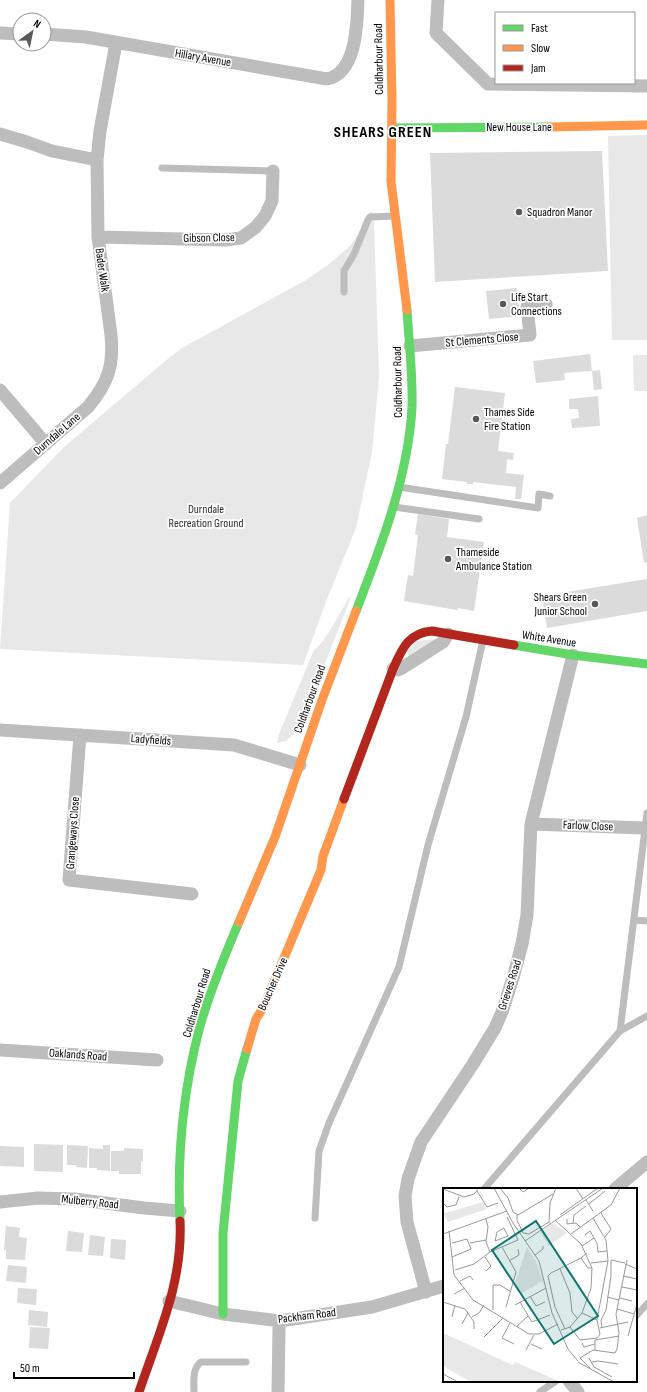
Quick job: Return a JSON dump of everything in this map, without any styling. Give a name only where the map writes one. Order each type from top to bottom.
[{"type":"street","name":"Hillary Avenue","points":[[52,34],[72,35],[327,79],[337,74],[350,56],[355,41],[358,0]]},
{"type":"street","name":"Coldharbour Road","points":[[139,1392],[169,1301],[180,1254],[179,1182],[182,1130],[186,1095],[200,1028],[221,966],[241,914],[268,855],[323,698],[362,596],[393,507],[409,434],[412,405],[412,371],[404,281],[391,179],[392,128],[390,0]]},
{"type":"street","points":[[438,0],[436,33],[488,84],[647,86]]},
{"type":"street","points":[[0,33],[12,34]]},
{"type":"street","name":"Bader Walk","points":[[107,380],[111,364],[112,350],[98,237],[98,160],[100,131],[116,43]]},
{"type":"street","name":"New House Lane","points":[[392,128],[647,125]]},
{"type":"street","points":[[0,134],[52,151],[98,160]]},
{"type":"street","name":"Gibson Close","points":[[98,237],[225,240],[241,238],[256,227],[265,216],[272,201],[273,171]]},
{"type":"street","name":"St Clements Close","points":[[410,346],[530,335],[527,307],[546,304]]},
{"type":"street","name":"Durndale Lane","points":[[0,483],[88,407],[99,394],[107,380]]},
{"type":"street","points":[[0,390],[46,444]]},
{"type":"street","name":"Boucher Drive","points":[[223,1314],[223,1233],[238,1081],[256,1019],[263,1008],[321,870],[323,856],[393,669],[406,644],[414,635],[423,631],[448,634]]},
{"type":"street","points":[[393,669],[398,670],[406,666],[444,642],[448,634]]},
{"type":"street","name":"White Avenue","points":[[448,634],[573,655],[647,664]]},
{"type":"street","name":"Grieves Road","points":[[426,1292],[407,1222],[405,1196],[408,1179],[421,1142],[483,1049],[495,1028],[506,1002],[517,965],[526,926],[531,824],[573,655]]},
{"type":"street","name":"Ladyfields","points":[[0,730],[234,745],[300,765]]},
{"type":"street","name":"Grangeways Close","points":[[80,735],[69,880],[192,894]]},
{"type":"street","name":"Farlow Close","points":[[531,824],[644,828]]},
{"type":"street","name":"Oaklands Road","points":[[0,1050],[157,1060]]},
{"type":"street","points":[[616,1188],[647,1162]]},
{"type":"street","name":"Mulberry Road","points":[[0,1202],[38,1198],[74,1199],[180,1211]]},
{"type":"street","name":"Packham Road","points":[[169,1301],[223,1314],[280,1321],[372,1307],[443,1286]]},
{"type":"street","points":[[278,1392],[280,1321]]},
{"type":"street","points":[[570,1382],[578,1392]]},
{"type":"lane","points":[[162,168],[273,171]]},
{"type":"lane","points":[[344,292],[344,271],[354,254],[370,217],[395,216]]},
{"type":"lane","points":[[398,487],[538,508],[539,494],[550,496]]},
{"type":"lane","points":[[393,507],[479,519]]},
{"type":"lane","points":[[315,1218],[319,1151],[329,1123],[399,967],[428,845],[466,717],[483,640]]},
{"type":"lane","points":[[620,1030],[647,813]]},
{"type":"lane","points":[[634,920],[647,921]]},
{"type":"lane","points":[[485,1188],[620,1030],[647,1016]]},
{"type":"lane","points":[[637,1315],[647,1304]]},
{"type":"lane","points":[[194,1392],[195,1369],[201,1362],[246,1362]]},
{"type":"lane","points":[[540,1392],[555,1382]]},
{"type":"green space","points":[[647,135],[647,340],[612,340],[608,136]]},
{"type":"green space","name":"Durndale Recreation Ground","points":[[373,212],[374,222],[379,377],[372,452],[356,528],[327,599],[303,665],[0,649],[10,503],[64,447],[182,348],[306,280],[329,264],[351,245],[359,233],[365,217]]},
{"type":"green space","points":[[633,355],[647,355],[647,391],[634,391]]},
{"type":"green space","points":[[349,597],[351,597],[315,689],[311,689],[294,734],[286,741],[277,743],[279,734],[314,650],[328,634]]},
{"type":"green space","points":[[437,639],[411,658],[407,652],[416,641]]},
{"type":"building","name":"Squadron Manor","points":[[602,151],[608,271],[435,282],[430,153]]},
{"type":"building","name":"Life Start Connections","points":[[517,288],[520,316],[489,319],[486,291]]},
{"type":"building","points":[[590,354],[592,371],[564,373],[565,380],[536,383],[533,361]]},
{"type":"building","points":[[600,370],[602,389],[594,390],[592,371]]},
{"type":"building","name":"Thames Side Fire Station","points":[[455,387],[505,393],[498,451],[514,453],[513,460],[507,459],[506,473],[524,475],[521,499],[515,499],[516,487],[473,482],[473,484],[467,484],[467,482],[442,479]]},
{"type":"building","points":[[598,396],[600,426],[572,428],[571,419],[579,418],[578,409],[569,409],[569,399]]},
{"type":"building","name":"Thameside Ambulance Station","points":[[418,514],[449,519],[447,537],[484,542],[474,611],[458,608],[457,610],[404,601],[408,575],[413,576],[418,535],[415,534]]},
{"type":"building","points":[[647,515],[647,562],[644,563],[637,518]]},
{"type":"building","name":"Shears Green Junior School","points":[[647,579],[647,611],[547,628],[542,596]]},
{"type":"building","points":[[34,1144],[63,1145],[63,1172],[34,1171]]},
{"type":"building","points":[[67,1145],[88,1146],[87,1168],[76,1167],[77,1165],[67,1165]]},
{"type":"building","points":[[103,1145],[110,1145],[110,1171],[89,1168],[89,1148],[103,1149]]},
{"type":"building","points":[[0,1146],[24,1147],[24,1167],[0,1166]]},
{"type":"building","points":[[124,1148],[143,1149],[141,1174],[119,1174],[119,1171],[111,1171],[111,1151],[124,1151]]},
{"type":"building","points":[[6,1226],[20,1228],[19,1237],[27,1238],[25,1260],[6,1259],[6,1250],[4,1250]]},
{"type":"building","points":[[68,1231],[84,1233],[82,1252],[66,1251]]},
{"type":"building","points":[[90,1235],[105,1237],[103,1256],[88,1255]]},
{"type":"building","points":[[111,1239],[126,1240],[125,1260],[110,1258]]},
{"type":"building","points":[[8,1265],[27,1267],[26,1283],[6,1281]]},
{"type":"building","points":[[18,1288],[37,1289],[36,1305],[17,1303]]},
{"type":"building","points":[[29,1310],[48,1312],[47,1327],[28,1325]]},
{"type":"building","points":[[30,1327],[50,1328],[48,1349],[29,1348]]},
{"type":"traffic: fast","points":[[392,128],[549,127]]},
{"type":"traffic: fast","points":[[356,611],[384,537],[405,460],[412,408],[407,310]]},
{"type":"traffic: fast","points":[[514,645],[573,655],[647,664]]},
{"type":"traffic: fast","points":[[180,1221],[180,1149],[185,1101],[193,1053],[207,1002],[239,922]]},
{"type":"traffic: fast","points":[[223,1314],[223,1233],[238,1081],[247,1049]]},
{"type":"traffic: slow","points":[[390,0],[392,101],[391,181],[407,310]]},
{"type":"traffic: slow","points":[[549,127],[647,125]]},
{"type":"traffic: slow","points":[[239,922],[275,837],[322,700],[356,611]]},
{"type":"traffic: slow","points":[[247,1049],[256,1019],[263,1008],[321,870],[323,856],[344,799]]},
{"type":"traffic: jam","points":[[344,799],[393,669],[403,649],[411,639],[424,632],[432,631],[514,645]]},
{"type":"traffic: jam","points":[[139,1392],[168,1308],[178,1266],[180,1221]]},
{"type":"place","name":"Squadron Manor","points":[[519,212]]},
{"type":"place","name":"Life Start Connections","points":[[503,304]]},
{"type":"place","name":"Thames Side Fire Station","points":[[476,419]]},
{"type":"place","name":"Thameside Ambulance Station","points":[[448,559]]},
{"type":"place","name":"Shears Green Junior School","points":[[595,604]]},
{"type":"district","name":"SHEARS GREEN","points":[[383,132]]}]
